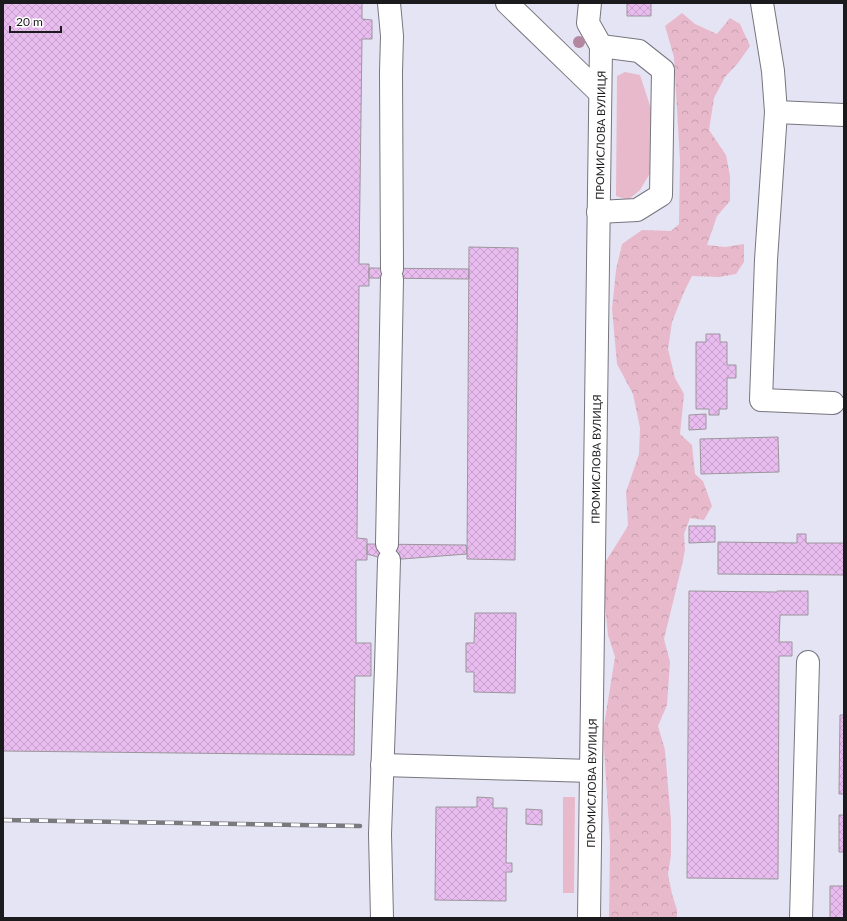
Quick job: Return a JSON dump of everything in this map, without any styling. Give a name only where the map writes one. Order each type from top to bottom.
[{"type":"street","points":[[382,918],[380,834],[388,552],[392,274],[390,72],[392,36],[389,3]]},
{"type":"street","points":[[507,3],[600,93]]},
{"type":"street","points":[[590,3],[588,23],[601,46],[640,51],[663,70],[661,195],[637,210],[598,212]]},
{"type":"street","points":[[762,3],[773,71],[776,112],[766,260],[761,400],[834,403]]},
{"type":"street","name":"ПРОМИСЛОВА ВУЛИЦЯ","points":[[589,918],[601,46]]},
{"type":"street","points":[[776,112],[844,115]]},
{"type":"street","points":[[801,918],[808,662]]},
{"type":"street","points":[[382,765],[591,771]]},
{"type":"shaded area","points":[[3,3],[844,3],[844,918],[3,918]]},
{"type":"green space","points":[[682,13],[695,24],[717,34],[730,18],[740,24],[750,46],[738,63],[725,77],[714,98],[709,130],[726,155],[730,176],[730,201],[717,216],[707,245],[725,247],[744,244],[744,262],[736,274],[719,277],[692,276],[672,322],[668,349],[675,378],[684,394],[680,434],[692,445],[695,474],[703,481],[712,506],[704,520],[690,518],[684,534],[685,550],[664,639],[670,662],[667,705],[658,726],[665,750],[671,821],[671,855],[668,874],[677,910],[677,918],[609,918],[610,842],[603,732],[615,657],[608,635],[603,585],[606,561],[628,526],[626,492],[639,454],[640,428],[633,394],[617,364],[612,309],[616,270],[622,244],[642,230],[671,231],[679,224],[680,161],[674,57],[665,26]]},
{"type":"green space","points":[[625,72],[640,75],[653,115],[652,170],[640,190],[628,200],[616,196],[617,76]]},
{"type":"green space","points":[[563,797],[575,797],[574,893],[563,893]]},
{"type":"building","points":[[3,3],[362,3],[362,19],[372,20],[372,39],[362,39],[359,264],[369,264],[369,286],[359,286],[357,538],[367,539],[367,560],[356,560],[356,643],[371,643],[371,676],[355,676],[354,755],[3,751]]},
{"type":"building","points":[[627,3],[651,3],[651,16],[627,16]]},
{"type":"building","points":[[469,247],[518,248],[515,560],[467,559]]},
{"type":"building","points":[[369,268],[469,269],[469,279],[369,278]]},
{"type":"building","points":[[706,334],[720,334],[720,342],[727,342],[727,365],[736,365],[736,378],[727,378],[727,409],[719,409],[719,415],[709,415],[709,409],[696,409],[696,342],[706,342]]},
{"type":"building","points":[[706,414],[706,429],[689,430],[689,415]]},
{"type":"building","points":[[778,437],[779,472],[701,474],[700,439]]},
{"type":"building","points":[[689,526],[715,526],[715,542],[689,543]]},
{"type":"building","points":[[797,534],[806,534],[806,543],[844,543],[844,575],[718,574],[718,542],[797,543]]},
{"type":"building","points":[[367,544],[466,545],[467,554],[389,560],[367,554]]},
{"type":"building","points":[[689,591],[808,591],[808,615],[780,615],[779,642],[792,642],[792,656],[779,656],[778,879],[687,878]]},
{"type":"building","points":[[475,613],[516,613],[515,693],[474,692],[474,672],[466,672],[466,643],[474,643]]},
{"type":"building","points":[[840,715],[844,715],[844,794],[839,794]]},
{"type":"building","points":[[477,797],[493,798],[493,808],[507,808],[506,863],[512,863],[512,872],[506,872],[506,901],[435,900],[436,807],[477,807]]},
{"type":"building","points":[[526,809],[542,810],[542,825],[526,824]]},
{"type":"building","points":[[839,815],[844,815],[844,852],[839,852]]},
{"type":"building","points":[[830,886],[844,886],[844,918],[830,918]]},
{"type":"railway","points":[[3,820],[360,826]]}]
